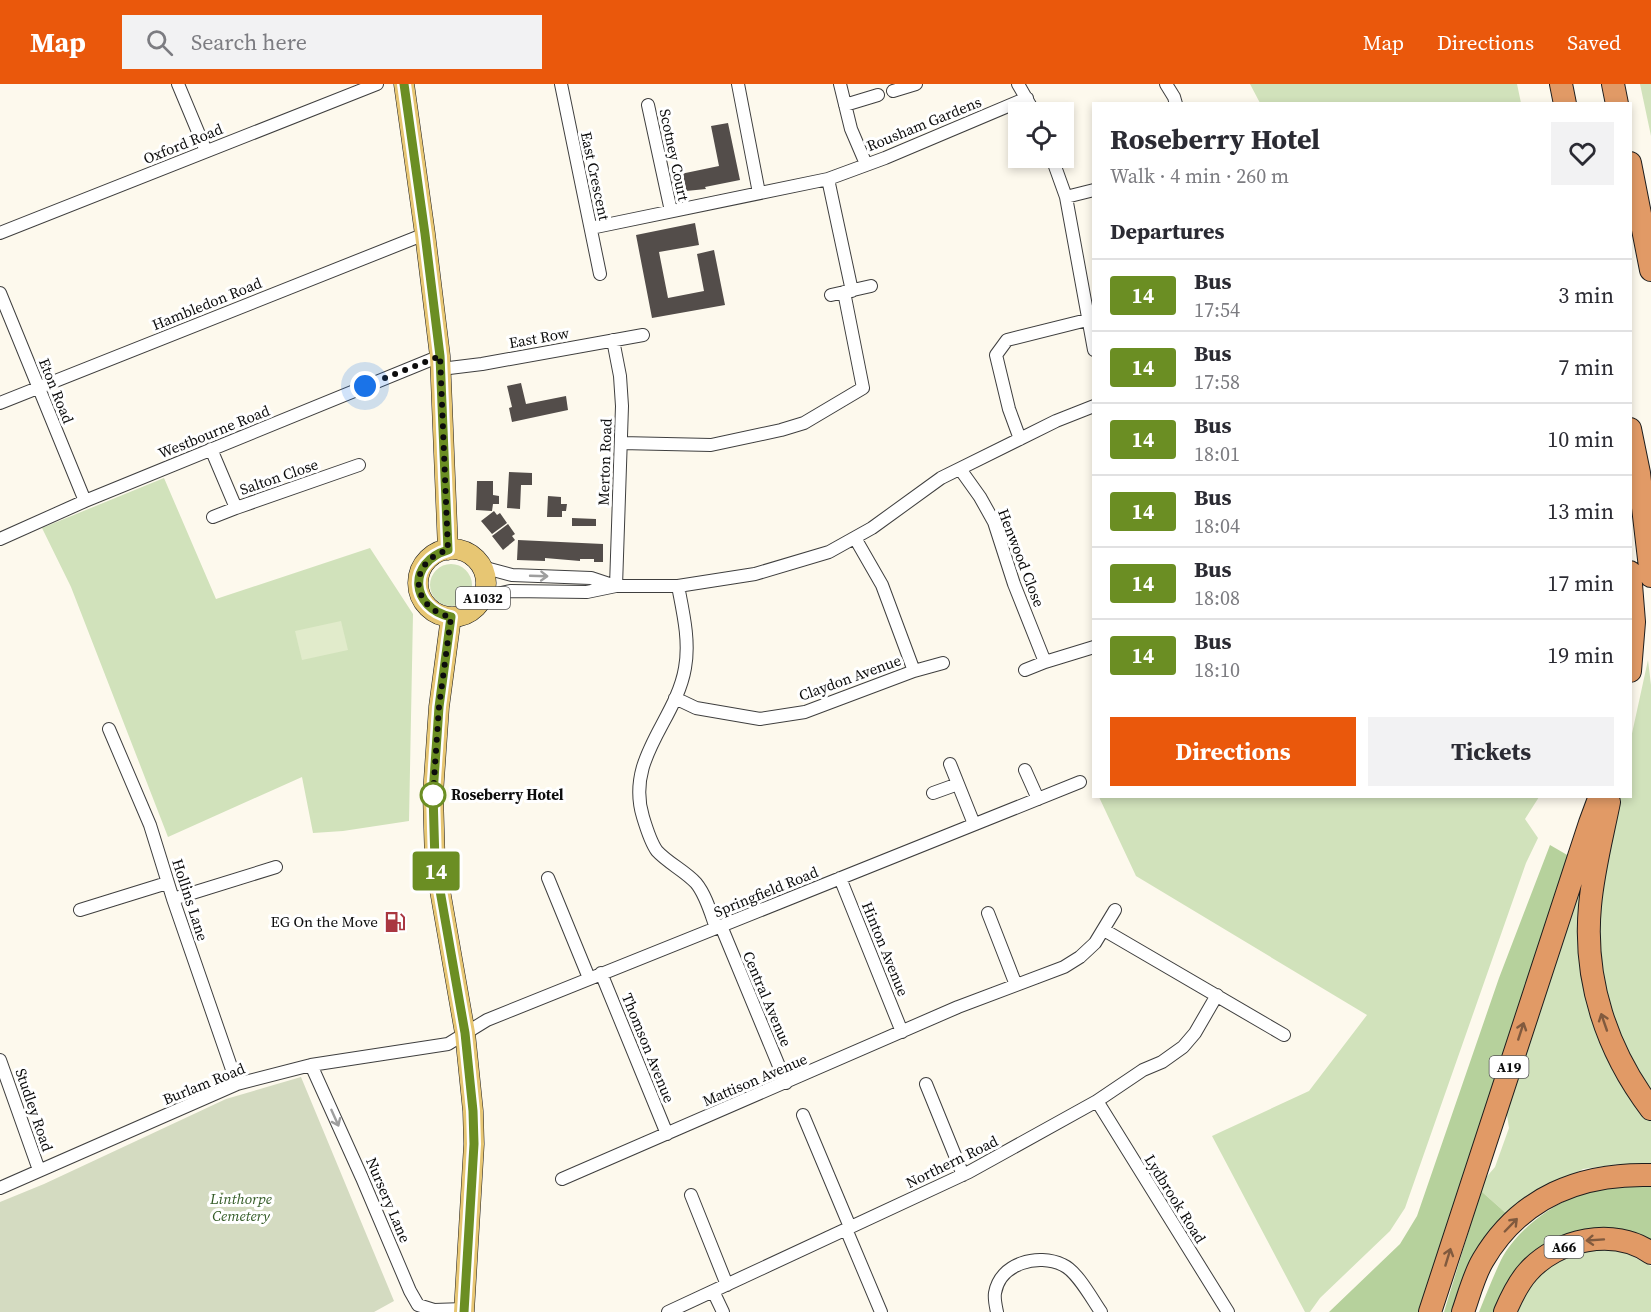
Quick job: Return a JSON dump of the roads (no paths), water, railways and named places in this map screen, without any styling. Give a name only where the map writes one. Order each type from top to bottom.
[{"type":"highway","points":[[1561,84],[1565,102]]},
{"type":"highway","points":[[1613,84],[1617,102]]},
{"type":"highway","points":[[1632,173],[1651,270]]},
{"type":"highway","points":[[1632,439],[1639,472],[1651,576]]},
{"type":"highway","points":[[1632,597],[1634,622],[1632,646]]},
{"type":"highway","name":"A19","points":[[1430,1312],[1578,856],[1599,798]]},
{"type":"highway","points":[[1610,798],[1590,907],[1592,973],[1601,1015],[1617,1056],[1651,1109]]},
{"type":"highway","points":[[1463,1312],[1482,1262],[1495,1241],[1517,1218],[1536,1204],[1562,1189],[1590,1179],[1621,1174],[1651,1175]]},
{"type":"highway","name":"A66","points":[[1505,1312],[1513,1293],[1528,1272],[1548,1254],[1571,1244],[1597,1239],[1623,1241],[1651,1253]]},
{"type":"main road","points":[[404,84],[441,363],[448,550]]},
{"type":"main road","name":"A1032","points":[[448,550],[468,553],[482,567],[486,576],[483,597],[470,612],[451,617],[440,615],[431,609],[423,601],[419,590],[422,568],[428,559],[448,550]]},
{"type":"main road","name":"A1032","points":[[451,617],[439,707],[434,772],[434,852],[471,1081],[474,1144],[464,1310]]},
{"type":"street","points":[[178,84],[206,151]]},
{"type":"street","name":"Oxford Road","points":[[0,233],[377,84]]},
{"type":"street","name":"East Crescent","points":[[561,84],[600,274]]},
{"type":"street","name":"Rousham Gardens","points":[[840,84],[851,129],[866,164]]},
{"type":"street","points":[[893,92],[916,84]]},
{"type":"street","points":[[1018,84],[1029,102]]},
{"type":"street","points":[[1166,84],[1175,102]]},
{"type":"street","points":[[739,90],[759,193]]},
{"type":"street","points":[[845,105],[878,95]]},
{"type":"street","name":"Rousham Gardens","points":[[591,228],[828,179],[885,158],[1027,98]]},
{"type":"street","name":"Scotney Court","points":[[648,105],[670,211]]},
{"type":"street","points":[[1056,168],[1066,197],[1092,341]]},
{"type":"street","points":[[621,443],[711,446],[804,423],[863,388],[842,293],[828,179]]},
{"type":"street","points":[[1066,197],[1092,190]]},
{"type":"street","name":"Hambledon Road","points":[[0,403],[425,234]]},
{"type":"street","points":[[842,293],[872,286]]},
{"type":"street","name":"Eton Road","points":[[0,293],[85,501]]},
{"type":"street","points":[[1020,439],[1009,409],[996,355],[1006,340],[1087,320]]},
{"type":"street","name":"East Row","points":[[441,363],[482,364],[643,334]]},
{"type":"street","name":"Merton Road","points":[[613,340],[620,376],[621,443],[616,586]]},
{"type":"street","name":"Westbourne Road","points":[[0,539],[211,449],[441,363]]},
{"type":"street","points":[[483,597],[510,591],[587,592],[616,586],[678,586],[755,574],[830,552],[872,528],[941,478],[1092,407]]},
{"type":"street","name":"Salton Close","points":[[211,449],[236,508],[359,465]]},
{"type":"street","name":"Henwood Close","points":[[960,469],[994,522],[1014,584],[1045,662]]},
{"type":"street","points":[[213,518],[236,508]]},
{"type":"street","name":"Claydon Avenue","points":[[855,538],[882,585],[914,671]]},
{"type":"street","points":[[482,567],[512,576],[591,578],[616,586]]},
{"type":"street","name":"Central Avenue","points":[[678,586],[686,626],[686,667],[675,698],[653,741],[638,781],[643,817],[656,850],[695,882],[702,892],[786,1083]]},
{"type":"street","points":[[1025,670],[1092,648]]},
{"type":"street","name":"Claydon Avenue","points":[[675,698],[696,708],[760,719],[805,712],[914,671],[943,663]]},
{"type":"street","name":"Hollins Lane","points":[[109,729],[150,825],[167,883],[237,1084]]},
{"type":"street","points":[[950,764],[974,824]]},
{"type":"street","points":[[1025,770],[1038,799]]},
{"type":"street","name":"Springfield Road","points":[[465,1033],[487,1020],[601,973],[1080,782]]},
{"type":"street","points":[[933,793],[958,784]]},
{"type":"street","points":[[173,899],[276,867]]},
{"type":"street","points":[[548,878],[589,978]]},
{"type":"street","name":"Hinton Avenue","points":[[840,878],[902,1032]]},
{"type":"street","points":[[80,910],[167,883]]},
{"type":"street","name":"Mattison Avenue","points":[[562,1179],[958,1007],[1064,967],[1080,957],[1095,943],[1115,910]]},
{"type":"street","points":[[988,913],[1016,985]]},
{"type":"street","points":[[1104,930],[1284,1035]]},
{"type":"street","name":"Thomson Avenue","points":[[601,973],[667,1134]]},
{"type":"street","name":"Northern Road","points":[[668,1312],[963,1175],[1097,1101],[1183,1047],[1195,1033],[1216,995]]},
{"type":"street","name":"Burlam Road","points":[[0,1188],[237,1084],[311,1065],[448,1044],[465,1033]]},
{"type":"street","name":"Studley Road","points":[[0,1060],[39,1170]]},
{"type":"street","name":"Nursery Lane","points":[[311,1065],[418,1305],[434,1310],[464,1310]]},
{"type":"street","points":[[926,1084],[963,1175]]},
{"type":"street","name":"Lydbrook Road","points":[[1097,1101],[1228,1312]]},
{"type":"street","points":[[803,1115],[881,1312]]},
{"type":"street","points":[[691,1195],[727,1285]]},
{"type":"street","points":[[997,1312],[995,1294],[1000,1281],[1022,1262],[1042,1259],[1064,1265],[1079,1280],[1101,1312]]},
{"type":"street","points":[[713,1291],[723,1312]]},
{"type":"place","name":"Roseberry Hotel","points":[[433,795]]},
{"type":"place","name":"EG On the Move","points":[[395,922]]},
{"type":"park label","name":"Linthorpe Cemetery","points":[[241,1208]]}]
